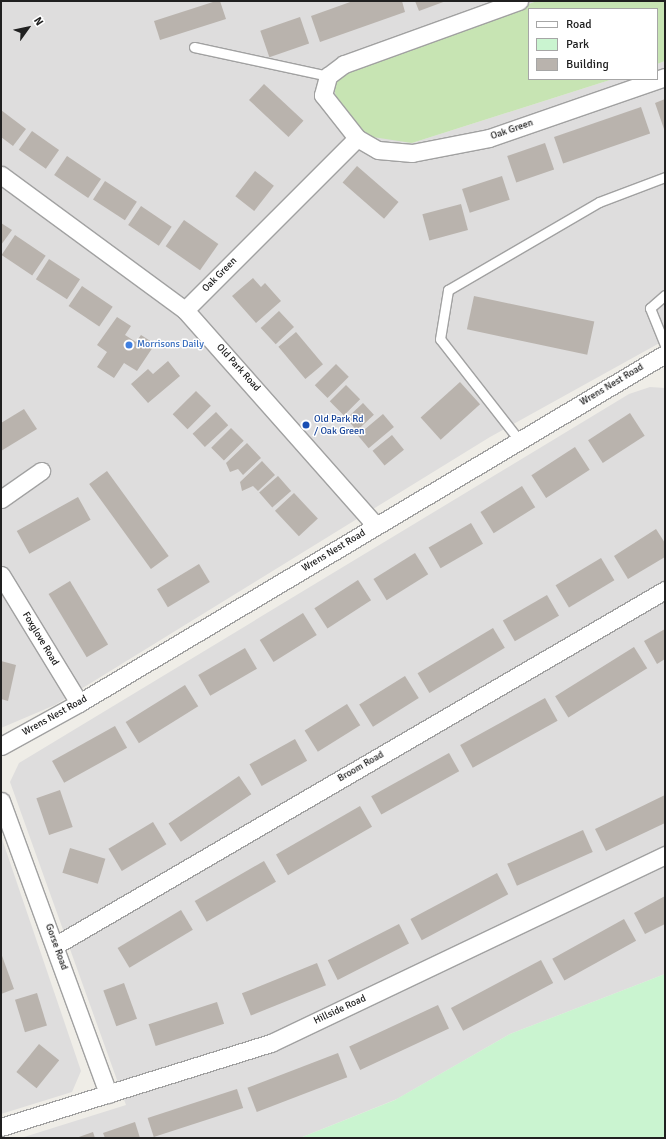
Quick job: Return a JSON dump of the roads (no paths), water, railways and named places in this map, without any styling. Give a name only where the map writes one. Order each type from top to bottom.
[{"type":"street","points":[[328,76],[344,64],[519,1]]},
{"type":"street","name":"Oak Green","points":[[328,76],[323,95],[357,138],[378,150],[412,153],[489,138],[656,80]]},
{"type":"street","name":"Oak Green","points":[[185,310],[357,138]]},
{"type":"street","name":"Old Park Road","points":[[1,176],[185,310],[376,526]]},
{"type":"street","name":"Wrens Nest Road","points":[[1,746],[79,703],[665,354]]},
{"type":"street","points":[[1,499],[41,471]]},
{"type":"street","name":"Foxglove Road","points":[[1,575],[79,703]]},
{"type":"street","name":"Broom Road","points":[[56,945],[665,590]]},
{"type":"street","name":"Gorse Road","points":[[1,801],[56,945],[108,1094]]},
{"type":"street","name":"Hillside Road","points":[[1,1127],[271,1043],[665,855]]},
{"type":"lane","points":[[194,47],[328,76]]},
{"type":"lane","points":[[519,440],[440,340],[448,290],[599,202],[665,177]]},
{"type":"lane","points":[[665,295],[650,308],[665,345]]},
{"type":"place","name":"Morrisons Daily","points":[[129,345]]},
{"type":"place","name":"Old Park Rd / Oak Green","points":[[306,425]]}]
